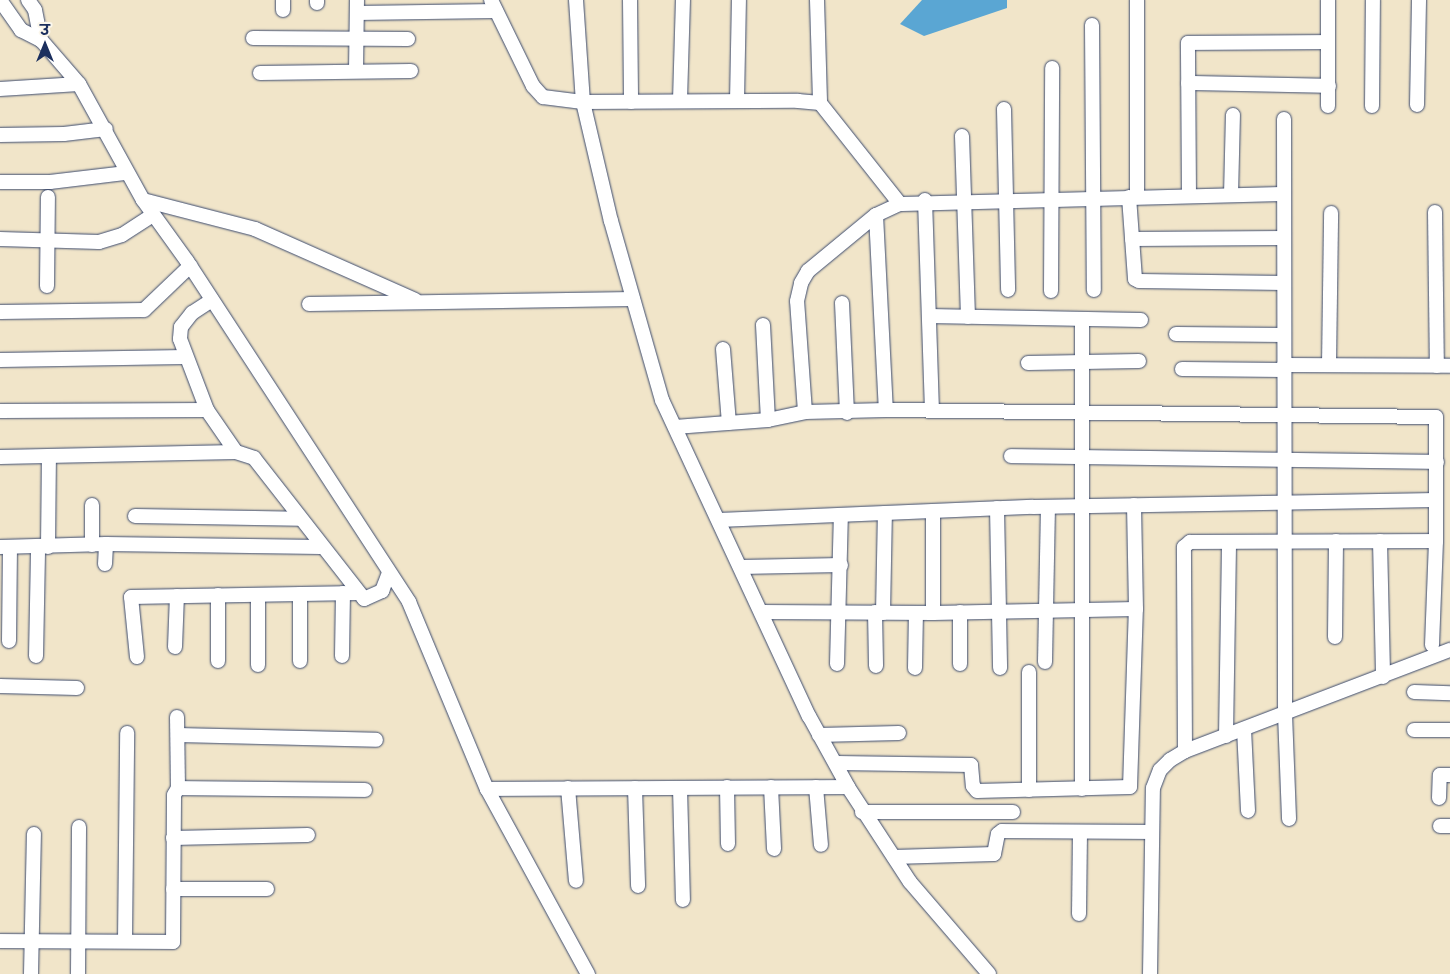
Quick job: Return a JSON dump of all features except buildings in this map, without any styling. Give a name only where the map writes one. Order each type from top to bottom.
[{"type":"street","points":[[28,0],[35,10],[41,40]]},
{"type":"street","points":[[576,0],[583,102],[633,299],[662,400],[819,735],[837,763],[862,812],[910,882],[989,974]]},
{"type":"street","points":[[630,0],[631,102]]},
{"type":"street","points":[[680,100],[683,0]]},
{"type":"street","points":[[737,101],[739,0]]},
{"type":"street","points":[[817,0],[820,104],[900,204]]},
{"type":"street","points":[[1136,0],[1132,239],[1135,278],[1139,281],[1284,283]]},
{"type":"street","points":[[1328,0],[1328,106]]},
{"type":"street","points":[[1372,106],[1374,0]]},
{"type":"street","points":[[1417,105],[1419,0]]},
{"type":"street","points":[[1,3],[21,30],[41,40],[79,84],[106,129],[126,173],[143,200],[190,266],[409,602],[487,789],[588,974]]},
{"type":"street","points":[[356,71],[357,7],[493,5],[537,92],[551,100],[631,102],[680,100],[820,104]]},
{"type":"street","points":[[1092,25],[1094,290]]},
{"type":"street","points":[[253,38],[408,39]]},
{"type":"street","points":[[1189,196],[1188,43],[1328,42]]},
{"type":"street","points":[[1051,291],[1052,68]]},
{"type":"street","points":[[260,72],[411,71]]},
{"type":"street","points":[[0,90],[79,84]]},
{"type":"street","points":[[1188,84],[1328,86]]},
{"type":"street","points":[[1004,109],[1008,290]]},
{"type":"street","points":[[1231,195],[1233,115]]},
{"type":"street","points":[[1284,119],[1285,714],[1289,819]]},
{"type":"street","points":[[0,135],[64,134],[106,129]]},
{"type":"street","points":[[962,136],[968,317]]},
{"type":"street","points":[[0,182],[50,182],[126,173]]},
{"type":"street","points":[[805,412],[798,301],[801,283],[808,271],[876,215],[900,204],[925,200],[1284,194]]},
{"type":"street","points":[[47,286],[48,197]]},
{"type":"street","points":[[143,200],[255,229],[420,302]]},
{"type":"street","points":[[925,200],[932,411]]},
{"type":"street","points":[[1182,369],[1284,368],[1329,365],[1443,366],[1435,212]]},
{"type":"street","points":[[1329,365],[1331,213]]},
{"type":"street","points":[[0,239],[99,242],[122,235],[153,215]]},
{"type":"street","points":[[876,215],[886,410]]},
{"type":"street","points":[[1132,239],[1284,238]]},
{"type":"street","points":[[0,312],[144,310],[190,266]]},
{"type":"street","points":[[309,304],[633,299]]},
{"type":"street","points":[[212,300],[192,313],[181,327],[185,357],[206,410],[236,452]]},
{"type":"street","points":[[842,303],[847,414]]},
{"type":"street","points":[[929,316],[1141,320]]},
{"type":"street","points":[[1082,318],[1082,789]]},
{"type":"street","points":[[763,324],[768,420]]},
{"type":"street","points":[[1176,334],[1284,335]]},
{"type":"street","points":[[723,349],[729,423]]},
{"type":"street","points":[[0,360],[185,357]]},
{"type":"street","points":[[1028,363],[1139,362]]},
{"type":"street","points":[[0,411],[206,410]]},
{"type":"street","points":[[674,427],[768,420],[805,412],[847,414],[886,410],[1285,417],[1436,417],[1436,541],[1432,645]]},
{"type":"street","points":[[0,457],[236,452],[254,458],[299,519],[364,599],[370,599],[382,591],[389,573]]},
{"type":"street","points":[[1011,456],[1082,455],[1436,462]]},
{"type":"street","points":[[36,656],[49,457]]},
{"type":"street","points":[[719,520],[997,508],[1436,500]]},
{"type":"street","points":[[92,505],[99,545],[105,564]]},
{"type":"street","points":[[1130,787],[1136,609],[1134,505]]},
{"type":"street","points":[[1045,662],[1048,507]]},
{"type":"street","points":[[997,508],[1000,668]]},
{"type":"street","points":[[933,511],[933,613]]},
{"type":"street","points":[[876,666],[885,513]]},
{"type":"street","points":[[837,664],[841,515]]},
{"type":"street","points":[[135,516],[299,519]]},
{"type":"street","points":[[1335,638],[1336,541]]},
{"type":"street","points":[[1380,541],[1384,677]]},
{"type":"street","points":[[1185,751],[1184,547],[1190,542],[1436,541]]},
{"type":"street","points":[[1226,736],[1229,542]]},
{"type":"street","points":[[9,640],[5,547],[99,545],[321,547]]},
{"type":"street","points":[[741,568],[841,565]]},
{"type":"street","points":[[342,656],[343,593]]},
{"type":"street","points":[[137,657],[131,597],[358,593]]},
{"type":"street","points":[[300,594],[300,661]]},
{"type":"street","points":[[218,595],[218,661]]},
{"type":"street","points":[[258,595],[258,665]]},
{"type":"street","points":[[175,646],[177,596]]},
{"type":"street","points":[[761,612],[933,613],[998,610],[1136,609]]},
{"type":"street","points":[[960,612],[960,664]]},
{"type":"street","points":[[916,613],[916,668]]},
{"type":"street","points":[[1150,974],[1150,832],[1154,788],[1160,770],[1170,760],[1185,751],[1384,677],[1450,650]]},
{"type":"street","points":[[1029,790],[1030,672]]},
{"type":"street","points":[[0,686],[77,688]]},
{"type":"street","points":[[1414,692],[1450,693]]},
{"type":"street","points":[[0,940],[173,942],[174,795],[178,788],[177,717]]},
{"type":"street","points":[[1244,729],[1248,811]]},
{"type":"street","points":[[1414,730],[1450,730]]},
{"type":"street","points":[[125,942],[127,733]]},
{"type":"street","points":[[819,735],[899,733]]},
{"type":"street","points":[[178,735],[376,740]]},
{"type":"street","points":[[837,763],[971,765],[973,786],[976,791],[1154,788]]},
{"type":"street","points":[[1439,798],[1440,775],[1450,775]]},
{"type":"street","points":[[771,787],[774,849]]},
{"type":"street","points":[[816,787],[821,845]]},
{"type":"street","points":[[487,789],[848,787]]},
{"type":"street","points":[[178,788],[365,790]]},
{"type":"street","points":[[568,788],[576,881]]},
{"type":"street","points":[[635,788],[638,886]]},
{"type":"street","points":[[680,788],[683,900]]},
{"type":"street","points":[[727,788],[728,844]]},
{"type":"street","points":[[862,812],[1013,812]]},
{"type":"street","points":[[78,974],[79,827]]},
{"type":"street","points":[[894,857],[994,854],[998,834],[1002,832],[1150,832]]},
{"type":"street","points":[[1079,914],[1080,832]]},
{"type":"street","points":[[31,974],[34,834]]},
{"type":"street","points":[[173,838],[308,835]]},
{"type":"street","points":[[173,889],[267,890]]},
{"type":"water","points":[[922,0],[1007,0],[1007,8],[924,36],[900,24]]}]
